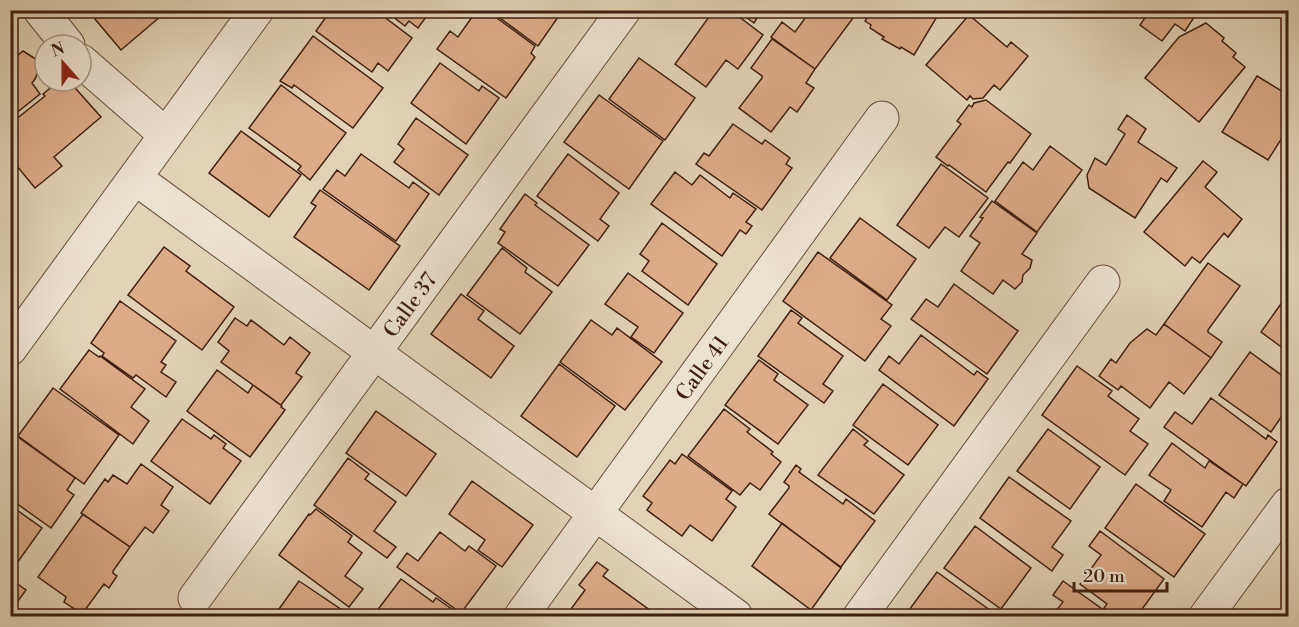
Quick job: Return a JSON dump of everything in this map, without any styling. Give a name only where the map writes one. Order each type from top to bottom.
[{"type":"street","points":[[40,10],[58,33]]},
{"type":"street","points":[[10,349],[257,10]]},
{"type":"street","name":"Calle 37","points":[[195,598],[624,10]]},
{"type":"street","points":[[93,71],[166,135]]},
{"type":"street","name":"Calle 41","points":[[521,616],[882,118]]},
{"type":"street","points":[[135,178],[736,616]]},
{"type":"street","points":[[860,616],[1103,282]]},
{"type":"street","points":[[1206,616],[1288,504]]},
{"type":"building","points":[[62,10],[75,10],[67,17]]},
{"type":"building","points":[[105,10],[168,10],[121,50],[95,19]]},
{"type":"building","points":[[331,10],[375,10],[412,38],[388,71],[378,63],[372,72],[316,31]]},
{"type":"building","points":[[384,10],[431,10],[418,28],[409,21],[405,26]]},
{"type":"building","points":[[477,10],[486,10],[535,46],[531,53],[535,57],[506,98],[437,49],[450,31],[458,37]]},
{"type":"building","points":[[489,10],[563,10],[538,46]]},
{"type":"building","points":[[714,10],[730,10],[763,35],[738,69],[726,60],[706,87],[675,64]]},
{"type":"building","points":[[736,10],[762,10],[754,23]]},
{"type":"building","points":[[811,10],[859,10],[815,69],[771,37],[782,22],[795,32]]},
{"type":"building","points":[[872,10],[941,10],[914,55],[882,39],[884,37],[870,28],[871,25],[865,21]]},
{"type":"building","points":[[1026,10],[1039,10],[1035,16]]},
{"type":"building","points":[[1150,10],[1199,10],[1185,31],[1175,24],[1162,41],[1140,25]]},
{"type":"building","points":[[969,15],[1007,47],[1011,42],[1028,56],[1000,90],[994,85],[983,98],[973,99],[970,96],[967,100],[926,65]]},
{"type":"building","points":[[1206,23],[1224,38],[1222,41],[1236,53],[1233,57],[1245,67],[1199,122],[1145,78],[1179,37]]},
{"type":"building","points":[[313,36],[383,88],[353,128],[294,85],[292,88],[280,81]]},
{"type":"building","points":[[772,39],[815,69],[806,83],[814,88],[797,112],[790,107],[771,132],[739,108],[762,78],[751,68]]},
{"type":"building","points":[[23,51],[33,57],[33,93],[40,94],[10,118],[10,57],[12,60]]},
{"type":"building","points":[[639,58],[695,98],[665,140],[609,99]]},
{"type":"building","points":[[440,63],[479,91],[482,86],[499,98],[466,144],[411,103]]},
{"type":"building","points":[[1257,76],[1288,95],[1288,135],[1285,133],[1268,160],[1222,132]]},
{"type":"building","points":[[281,85],[346,133],[310,180],[298,170],[301,166],[249,128]]},
{"type":"building","points":[[80,93],[101,117],[54,157],[62,166],[35,188],[12,160],[10,162],[10,124],[45,96],[43,94]]},
{"type":"building","points":[[599,95],[663,141],[629,189],[564,142]]},
{"type":"building","points":[[986,100],[1031,134],[986,192],[936,157],[961,124],[957,121],[969,105],[972,107],[974,103]]},
{"type":"building","points":[[1127,115],[1146,129],[1138,142],[1177,168],[1167,182],[1161,178],[1135,218],[1089,188],[1087,175],[1095,158],[1106,165],[1125,134],[1118,129]]},
{"type":"building","points":[[416,118],[468,155],[439,195],[394,162],[404,149],[398,144]]},
{"type":"building","points":[[733,124],[762,144],[765,140],[790,158],[786,164],[792,168],[762,210],[696,164],[704,153],[709,156]]},
{"type":"building","points":[[241,131],[301,175],[269,217],[209,173]]},
{"type":"building","points":[[1050,146],[1082,170],[1037,232],[995,201],[1023,162],[1033,170]]},
{"type":"building","points":[[361,154],[409,188],[413,182],[429,194],[396,241],[323,189],[337,170],[345,176]]},
{"type":"building","points":[[568,154],[619,193],[600,219],[609,226],[598,241],[537,196]]},
{"type":"building","points":[[1203,161],[1217,172],[1205,187],[1242,219],[1228,237],[1224,233],[1200,263],[1192,257],[1185,266],[1144,232]]},
{"type":"building","points":[[941,164],[988,198],[959,237],[945,227],[929,248],[897,225]]},
{"type":"building","points":[[675,172],[692,185],[700,175],[730,198],[733,193],[756,209],[746,222],[752,226],[746,234],[740,230],[722,256],[651,204]]},
{"type":"building","points":[[320,190],[400,246],[369,290],[294,237],[316,206],[311,203]]},
{"type":"building","points":[[525,194],[537,203],[535,205],[589,245],[558,286],[498,243],[505,232],[500,229]]},
{"type":"building","points":[[992,201],[1037,233],[1022,254],[1032,260],[1030,268],[1023,275],[1022,282],[1015,289],[1003,280],[993,294],[961,271],[980,243],[970,236]]},
{"type":"building","points":[[860,218],[916,259],[887,300],[830,258]]},
{"type":"building","points":[[662,223],[717,264],[688,305],[642,271],[649,261],[640,254]]},
{"type":"building","points":[[164,247],[190,266],[186,271],[234,307],[202,350],[128,295]]},
{"type":"building","points":[[502,248],[527,268],[525,272],[552,292],[520,334],[467,295]]},
{"type":"building","points":[[818,252],[892,305],[881,319],[891,326],[865,361],[783,301]]},
{"type":"building","points":[[1208,263],[1240,286],[1208,330],[1222,342],[1211,358],[1164,324]]},
{"type":"building","points":[[628,273],[683,313],[654,353],[631,337],[638,327],[605,304]]},
{"type":"building","points":[[954,284],[1018,331],[987,374],[911,319],[926,299],[938,307]]},
{"type":"building","points":[[461,294],[484,311],[478,319],[514,346],[491,378],[431,334]]},
{"type":"building","points":[[120,301],[176,341],[161,362],[166,365],[161,372],[176,382],[166,397],[136,375],[133,378],[102,356],[104,353],[91,343]]},
{"type":"building","points":[[1283,301],[1288,306],[1288,352],[1261,332]]},
{"type":"building","points":[[791,310],[802,318],[798,323],[843,356],[823,384],[833,391],[824,403],[758,356]]},
{"type":"building","points":[[235,318],[247,326],[251,320],[284,345],[290,337],[310,353],[296,373],[302,377],[281,405],[221,362],[229,351],[218,342]]},
{"type":"building","points":[[591,320],[612,335],[617,328],[662,362],[625,410],[560,362]]},
{"type":"building","points":[[1164,324],[1211,358],[1184,394],[1169,382],[1150,408],[1121,386],[1118,390],[1099,376],[1111,359],[1116,363],[1130,343],[1147,329],[1156,335]]},
{"type":"building","points":[[921,335],[974,375],[977,371],[988,379],[954,426],[879,370],[889,356],[899,364]]},
{"type":"building","points":[[89,350],[145,389],[131,407],[149,421],[133,444],[60,389]]},
{"type":"building","points":[[1250,352],[1288,380],[1288,407],[1271,432],[1219,395]]},
{"type":"building","points":[[759,360],[778,374],[774,380],[808,405],[778,444],[725,405]]},
{"type":"building","points":[[559,364],[615,406],[577,457],[521,416]]},
{"type":"building","points":[[1077,366],[1112,391],[1108,396],[1139,419],[1130,431],[1148,444],[1125,475],[1042,415]]},
{"type":"building","points":[[217,370],[248,393],[253,385],[285,410],[250,457],[187,411]]},
{"type":"building","points":[[883,384],[938,425],[908,465],[853,425]]},
{"type":"building","points":[[53,388],[119,435],[84,484],[18,436]]},
{"type":"building","points":[[1211,398],[1266,439],[1268,435],[1277,442],[1246,486],[1164,427],[1175,412],[1192,424]]},
{"type":"building","points":[[724,409],[750,429],[747,432],[773,452],[771,454],[781,462],[760,490],[750,483],[740,495],[688,456]]},
{"type":"building","points":[[376,411],[436,454],[406,496],[346,453]]},
{"type":"building","points":[[182,419],[211,439],[214,435],[226,444],[223,448],[241,461],[210,504],[151,461]]},
{"type":"building","points":[[853,429],[868,441],[864,445],[904,475],[874,514],[818,475]]},
{"type":"building","points":[[1048,429],[1100,467],[1070,509],[1017,471]]},
{"type":"building","points":[[15,435],[75,478],[67,490],[74,495],[51,528],[16,503],[14,506],[10,503],[10,442]]},
{"type":"building","points":[[1172,443],[1205,468],[1209,461],[1243,484],[1234,498],[1226,492],[1202,527],[1164,501],[1171,490],[1149,475]]},
{"type":"building","points":[[682,454],[732,491],[726,499],[736,507],[712,541],[690,525],[682,536],[647,510],[652,503],[643,496],[670,460],[675,464]]},
{"type":"building","points":[[348,458],[369,474],[365,479],[396,502],[374,531],[396,547],[387,558],[314,505]]},
{"type":"building","points":[[141,464],[173,487],[161,505],[169,511],[153,533],[145,527],[130,547],[81,513],[105,479],[108,482],[113,475],[127,484]]},
{"type":"building","points":[[796,465],[801,469],[799,472],[843,504],[846,499],[875,521],[841,567],[769,514],[789,488],[784,482]]},
{"type":"building","points":[[1009,477],[1071,521],[1052,547],[1063,555],[1052,571],[980,518]]},
{"type":"building","points":[[472,481],[533,525],[502,567],[478,550],[485,540],[449,514]]},
{"type":"building","points":[[1136,484],[1205,534],[1174,577],[1105,528]]},
{"type":"building","points":[[10,505],[42,528],[12,570],[10,569]]},
{"type":"building","points":[[316,509],[352,536],[348,542],[362,553],[345,576],[363,589],[349,607],[279,555],[309,514]]},
{"type":"building","points":[[83,514],[130,547],[113,571],[117,576],[109,588],[104,584],[82,614],[64,602],[66,597],[38,577]]},
{"type":"building","points":[[782,523],[841,568],[811,610],[752,566]]},
{"type":"building","points":[[975,526],[1031,568],[1001,609],[944,568]]},
{"type":"building","points":[[1100,531],[1164,579],[1137,616],[1115,616],[1104,608],[1107,604],[1080,584],[1101,555],[1089,546]]},
{"type":"building","points":[[440,532],[465,551],[469,546],[496,566],[461,613],[397,567],[407,553],[418,561]]},
{"type":"building","points":[[597,562],[608,570],[603,576],[658,616],[572,616],[568,613],[585,590],[579,585]]},
{"type":"building","points":[[937,572],[998,616],[909,616],[906,614]]},
{"type":"building","points":[[10,579],[26,590],[12,609],[10,607]]},
{"type":"building","points":[[401,579],[433,602],[436,598],[459,614],[457,616],[373,616]]},
{"type":"building","points":[[299,581],[345,612],[342,616],[274,616]]},
{"type":"building","points":[[1063,581],[1112,616],[1052,616],[1063,602],[1053,595]]},
{"type":"building","points":[[99,611],[106,616],[94,616]]}]
